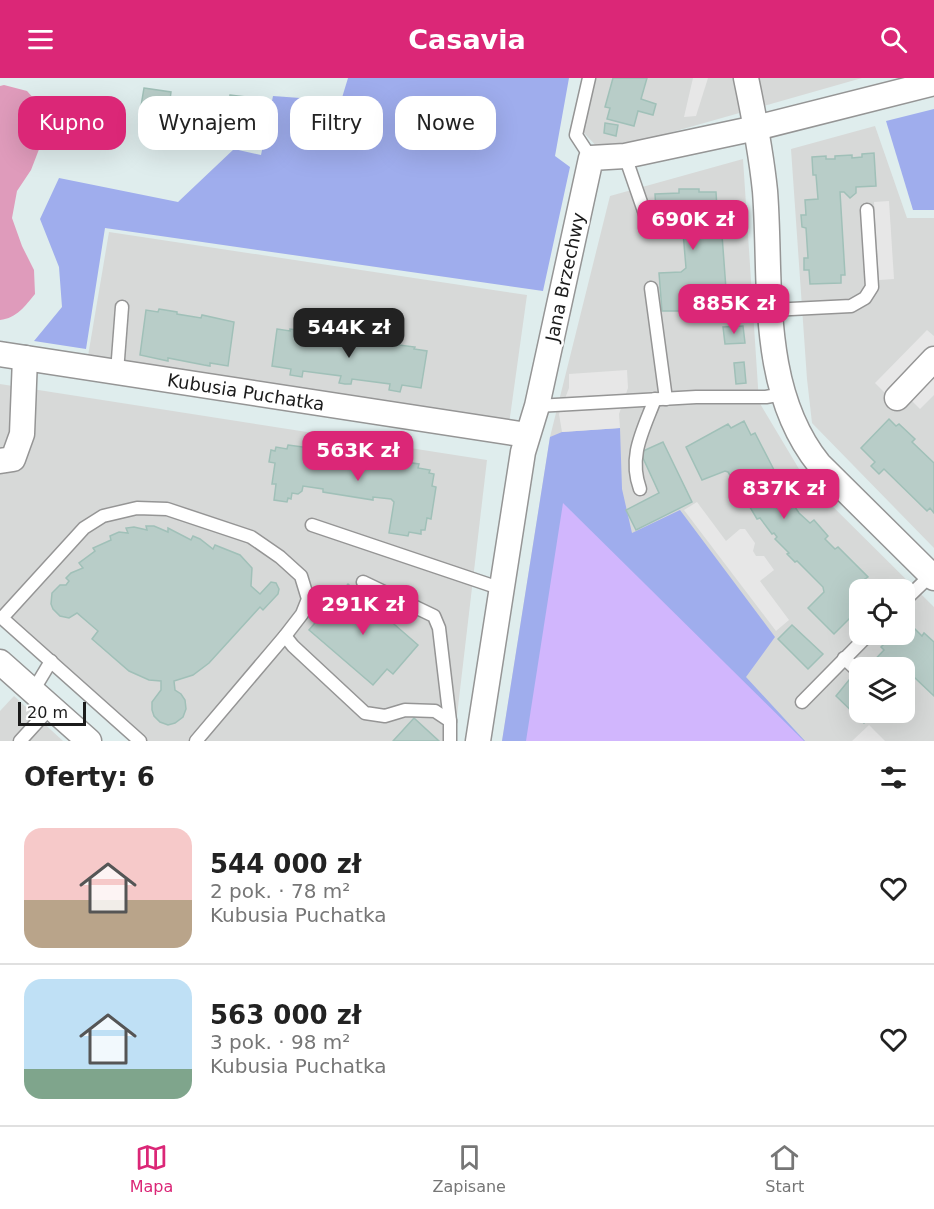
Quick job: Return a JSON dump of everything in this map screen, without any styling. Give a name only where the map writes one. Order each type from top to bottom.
[{"type":"street","points":[[746,78],[765,192],[771,310],[777,375],[783,394],[813,457],[933,576]]},
{"type":"street","points":[[591,158],[625,156],[756,128],[934,83]]},
{"type":"street","name":"Jana Brzechwy","points":[[478,741],[527,435],[537,406],[591,158]]},
{"type":"street","name":"Kubusia Puchatka","points":[[0,354],[527,435]]},
{"type":"street","points":[[0,461],[13,459],[22,434],[25,358]]},
{"type":"street","points":[[897,398],[934,359]]},
{"type":"street","points":[[0,662],[89,741]]},
{"type":"lane","points":[[589,78],[576,135],[591,158]]},
{"type":"lane","points":[[625,156],[645,214]]},
{"type":"lane","points":[[771,310],[851,306],[865,298],[872,287],[867,210]]},
{"type":"lane","points":[[640,489],[635,474],[635,459],[661,399],[651,288]]},
{"type":"lane","points":[[117,372],[122,307]]},
{"type":"lane","points":[[537,406],[696,397],[762,398],[783,394]]},
{"type":"lane","points":[[140,741],[2,618],[84,528],[103,516],[137,508],[167,509],[251,537],[280,557],[301,576],[308,599],[302,614],[285,636],[196,741]]},
{"type":"lane","points":[[312,525],[502,590]]},
{"type":"lane","points":[[915,592],[933,576]]},
{"type":"lane","points":[[363,582],[434,616],[439,628],[450,721],[450,741]]},
{"type":"lane","points":[[285,636],[292,646],[365,713],[385,716],[405,710],[435,711],[450,721]]},
{"type":"lane","points":[[802,702],[858,645]]},
{"type":"lane","points":[[844,658],[849,663]]},
{"type":"lane","points":[[20,741],[42,699],[51,661]]},
{"type":"shaded area","points":[[348,78],[569,78],[555,156],[570,167],[543,291],[105,228],[86,349],[34,341],[62,307],[59,267],[40,219],[59,178],[178,202],[233,150],[261,155],[262,150],[278,150],[278,96],[290,97],[290,150],[383,150],[383,96],[343,96]]},
{"type":"shaded area","points":[[596,78],[862,78],[602,152],[583,132]]},
{"type":"shaded area","points":[[693,78],[708,78],[696,116],[684,117]]},
{"type":"shaded area","points":[[0,86],[27,91],[31,96],[18,96],[18,150],[39,150],[31,170],[17,191],[12,218],[34,270],[35,294],[16,314],[0,320]]},
{"type":"shaded area","points":[[934,109],[934,210],[913,210],[886,121]]},
{"type":"shaded area","points":[[875,126],[907,218],[934,218],[934,548],[812,423],[791,149]]},
{"type":"shaded area","points":[[743,159],[759,402],[805,479],[906,579],[849,579],[849,645],[915,645],[915,588],[934,607],[934,741],[502,741],[550,437],[610,196]]},
{"type":"shaded area","points":[[889,201],[894,279],[879,280],[874,202]]},
{"type":"shaded area","points":[[109,232],[527,295],[509,424],[88,356]]},
{"type":"shaded area","points":[[927,330],[934,336],[934,347],[887,395],[875,383]]},
{"type":"shaded area","points":[[627,370],[628,388],[619,414],[620,428],[562,432],[559,414],[569,388],[569,374]]},
{"type":"shaded area","points":[[934,372],[934,395],[920,409],[908,397]]},
{"type":"shaded area","points":[[0,384],[487,460],[454,741],[136,741],[0,619]]},
{"type":"shaded area","points":[[620,428],[622,489],[632,533],[680,510],[775,637],[746,677],[805,741],[502,741],[550,437],[562,432]]},
{"type":"shaded area","points":[[697,502],[726,541],[740,529],[745,529],[755,543],[753,551],[756,556],[764,556],[774,570],[760,581],[789,620],[776,631],[684,510]]},
{"type":"shaded area","points":[[563,503],[804,741],[526,741]]},
{"type":"shaded area","points":[[14,696],[63,741],[0,741],[0,711]]},
{"type":"shaded area","points":[[869,725],[885,741],[852,741]]},
{"type":"building","points":[[613,78],[647,78],[641,99],[656,104],[653,115],[638,111],[634,126],[607,119],[610,108],[605,107]]},
{"type":"building","points":[[144,88],[171,92],[170,96],[143,96]]},
{"type":"building","points":[[605,123],[618,125],[616,136],[604,133]]},
{"type":"building","points":[[874,153],[876,186],[856,187],[856,193],[850,198],[844,192],[840,192],[845,275],[841,275],[841,283],[810,284],[809,270],[804,270],[804,258],[808,258],[806,228],[802,227],[801,215],[806,215],[805,200],[818,199],[812,157],[826,156],[826,159],[835,159],[835,156],[852,155],[852,158]]},
{"type":"building","points":[[679,189],[716,192],[717,208],[720,208],[726,289],[722,290],[723,306],[707,306],[707,311],[662,311],[659,273],[681,272],[686,268],[683,232],[657,230],[655,194],[679,193]]},
{"type":"building","points":[[159,309],[177,312],[177,314],[201,318],[202,315],[234,322],[228,366],[210,363],[210,366],[168,358],[168,361],[140,355],[146,310],[158,312]]},
{"type":"building","points":[[743,326],[745,343],[725,344],[723,327]]},
{"type":"building","points":[[277,329],[315,332],[315,334],[415,347],[414,349],[427,351],[421,388],[402,385],[400,392],[389,390],[390,384],[352,379],[351,384],[339,383],[341,376],[303,371],[302,377],[290,375],[291,369],[272,366]]},
{"type":"building","points":[[744,362],[746,383],[736,384],[734,363]]},
{"type":"building","points":[[889,419],[896,426],[899,424],[915,439],[912,442],[934,463],[934,513],[930,508],[927,511],[884,469],[879,474],[871,466],[875,462],[861,448]]},
{"type":"building","points":[[744,421],[751,435],[755,433],[774,470],[771,474],[778,484],[783,482],[795,498],[791,501],[799,513],[810,523],[814,520],[828,536],[825,539],[835,549],[838,547],[868,577],[849,579],[849,619],[834,634],[808,608],[824,592],[823,587],[787,554],[789,553],[775,539],[777,537],[760,518],[757,519],[741,492],[743,491],[740,487],[738,488],[728,472],[725,471],[702,480],[686,447],[728,424],[731,428]]},
{"type":"building","points":[[663,442],[692,502],[636,530],[626,510],[659,493],[643,458],[643,451]]},
{"type":"building","points":[[288,445],[339,452],[339,448],[370,453],[369,457],[419,464],[418,468],[430,470],[429,473],[434,474],[432,486],[436,487],[431,519],[427,518],[425,530],[421,530],[421,534],[409,532],[408,536],[389,533],[394,502],[391,499],[373,497],[373,500],[323,492],[323,489],[303,486],[302,491],[298,494],[292,493],[291,499],[288,498],[287,502],[274,500],[276,484],[272,484],[275,463],[269,462],[271,450],[275,451],[276,447],[287,449]]},
{"type":"building","points":[[146,526],[154,526],[168,532],[168,528],[191,540],[193,536],[200,539],[213,549],[215,545],[240,555],[252,568],[251,586],[260,594],[271,582],[276,583],[279,589],[278,594],[263,610],[260,607],[209,663],[193,675],[174,681],[175,690],[185,700],[186,709],[183,717],[168,725],[160,722],[152,710],[152,702],[161,690],[161,681],[149,680],[129,671],[92,639],[98,631],[77,613],[69,618],[60,616],[51,604],[52,593],[60,585],[66,585],[69,581],[66,578],[71,573],[83,568],[79,563],[95,551],[93,548],[111,540],[110,536],[119,532],[128,533],[126,528],[147,530]]},
{"type":"building","points":[[348,584],[418,645],[393,674],[387,669],[373,685],[309,630]]},
{"type":"building","points":[[792,625],[823,654],[808,669],[778,639]]},
{"type":"building","points":[[915,629],[922,636],[924,633],[934,642],[934,696],[915,678],[915,657],[877,657],[884,650],[881,647],[883,645],[915,645]]},
{"type":"building","points":[[849,680],[849,709],[836,696]]},
{"type":"building","points":[[414,718],[439,741],[393,741]]}]
